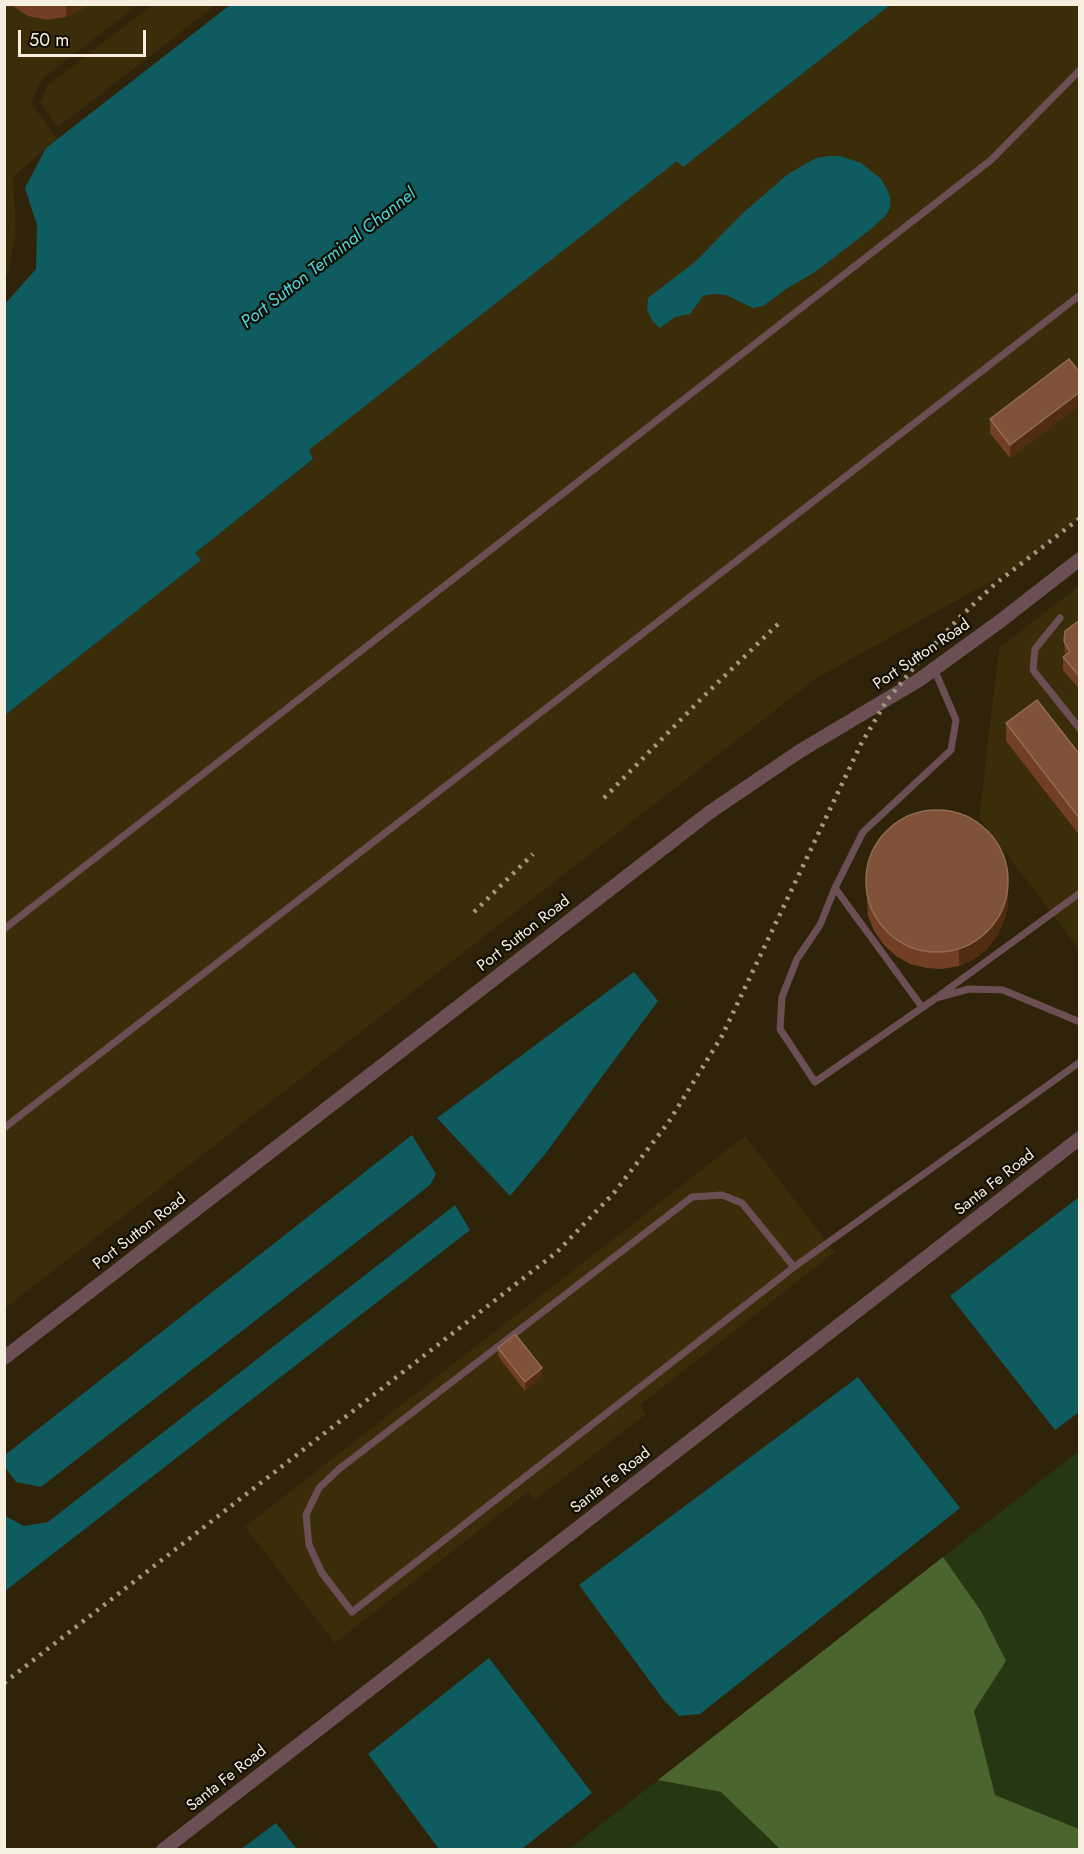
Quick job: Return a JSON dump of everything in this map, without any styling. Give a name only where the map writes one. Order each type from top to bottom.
[{"type":"street","name":"Port Sutton Road","points":[[4,1358],[719,805],[800,751],[887,700],[934,669],[1080,559]]},
{"type":"street","name":"Santa Fe Road","points":[[163,1850],[1080,1138]]},
{"type":"lane","points":[[4,929],[992,160],[1080,70]]},
{"type":"lane","points":[[4,1128],[1080,295]]},
{"type":"lane","points":[[1060,618],[1035,649],[1033,670],[1080,729]]},
{"type":"lane","points":[[934,669],[956,720],[951,750],[863,832],[835,888],[820,925],[797,959],[782,997],[780,1029],[815,1082],[936,998],[1080,893]]},
{"type":"lane","points":[[835,888],[922,1007]]},
{"type":"lane","points":[[936,998],[969,989],[1003,990],[1080,1022]]},
{"type":"lane","points":[[794,1267],[742,1203],[722,1195],[692,1197],[339,1469],[319,1488],[306,1515],[309,1545],[322,1573],[352,1612],[794,1267],[1080,1062]]},
{"type":"shaded area","points":[[5,5],[138,5],[42,79],[31,103],[57,138],[13,177],[16,234],[5,278]]},
{"type":"shaded area","points":[[152,5],[216,5],[58,127],[40,103],[48,85]]},
{"type":"shaded area","points":[[890,5],[1079,5],[1079,519],[1017,567],[817,678],[5,1308],[5,715],[201,560],[195,553],[313,460],[308,450],[678,160],[683,167]]},
{"type":"shaded area","points":[[1079,586],[1079,949],[979,818],[999,648]]},
{"type":"shaded area","points":[[745,1136],[835,1252],[640,1405],[646,1414],[535,1500],[528,1492],[335,1643],[245,1527]]},
{"type":"green space","points":[[1079,1451],[1079,1829],[995,1795],[974,1711],[1006,1661],[981,1611],[943,1557]]},
{"type":"green space","points":[[943,1557],[981,1611],[1006,1661],[974,1711],[995,1795],[1079,1829],[1079,1849],[780,1849],[721,1792],[658,1780]]},
{"type":"green space","points":[[658,1780],[721,1792],[780,1849],[568,1850]]},
{"type":"water","name":"Port Sutton Terminal Channel","points":[[230,5],[890,5],[683,167],[677,161],[309,450],[313,459],[195,553],[201,560],[5,715],[4,305],[36,269],[37,225],[25,188],[46,148]]},
{"type":"water","points":[[840,156],[861,163],[880,178],[890,198],[890,208],[886,215],[815,272],[763,306],[753,308],[726,295],[713,294],[703,296],[690,314],[675,317],[660,328],[653,322],[647,310],[648,298],[695,262],[743,213],[788,174],[816,158]]},
{"type":"water","points":[[634,972],[658,1001],[545,1154],[510,1196],[437,1118]]},
{"type":"water","points":[[412,1135],[436,1174],[430,1185],[41,1487],[16,1482],[5,1467],[5,1455]]},
{"type":"water","points":[[1079,1197],[1079,1412],[1055,1430],[950,1296]]},
{"type":"water","points":[[455,1205],[470,1230],[5,1591],[5,1516],[24,1526],[48,1522]]},
{"type":"water","points":[[858,1377],[960,1508],[700,1714],[679,1716],[663,1699],[579,1585]]},
{"type":"water","points":[[489,1658],[592,1793],[522,1849],[439,1849],[368,1754]]},
{"type":"water","points":[[276,1823],[297,1849],[241,1849]]},
{"type":"building","points":[[1069,359],[1080,373],[1080,392],[1010,445],[990,419]]},
{"type":"building","points":[[1080,620],[1080,677],[1063,657],[1070,652],[1064,641],[1065,631]]},
{"type":"building","points":[[1037,700],[1080,755],[1080,819],[1006,723]]},
{"type":"building","points":[[937,810],[964,816],[987,831],[1002,854],[1008,881],[1002,908],[987,931],[964,946],[937,952],[910,946],[887,931],[872,908],[866,881],[872,854],[887,831],[910,816]]},
{"type":"building","points":[[515,1334],[542,1368],[525,1382],[498,1348]]},
{"type":"railway","points":[[4,1683],[557,1252],[613,1194],[668,1123],[722,1036],[861,744],[887,700],[959,618],[995,584],[1080,518]]},
{"type":"railway","points":[[604,798],[779,623]]},
{"type":"railway","points":[[474,912],[533,854]]}]
